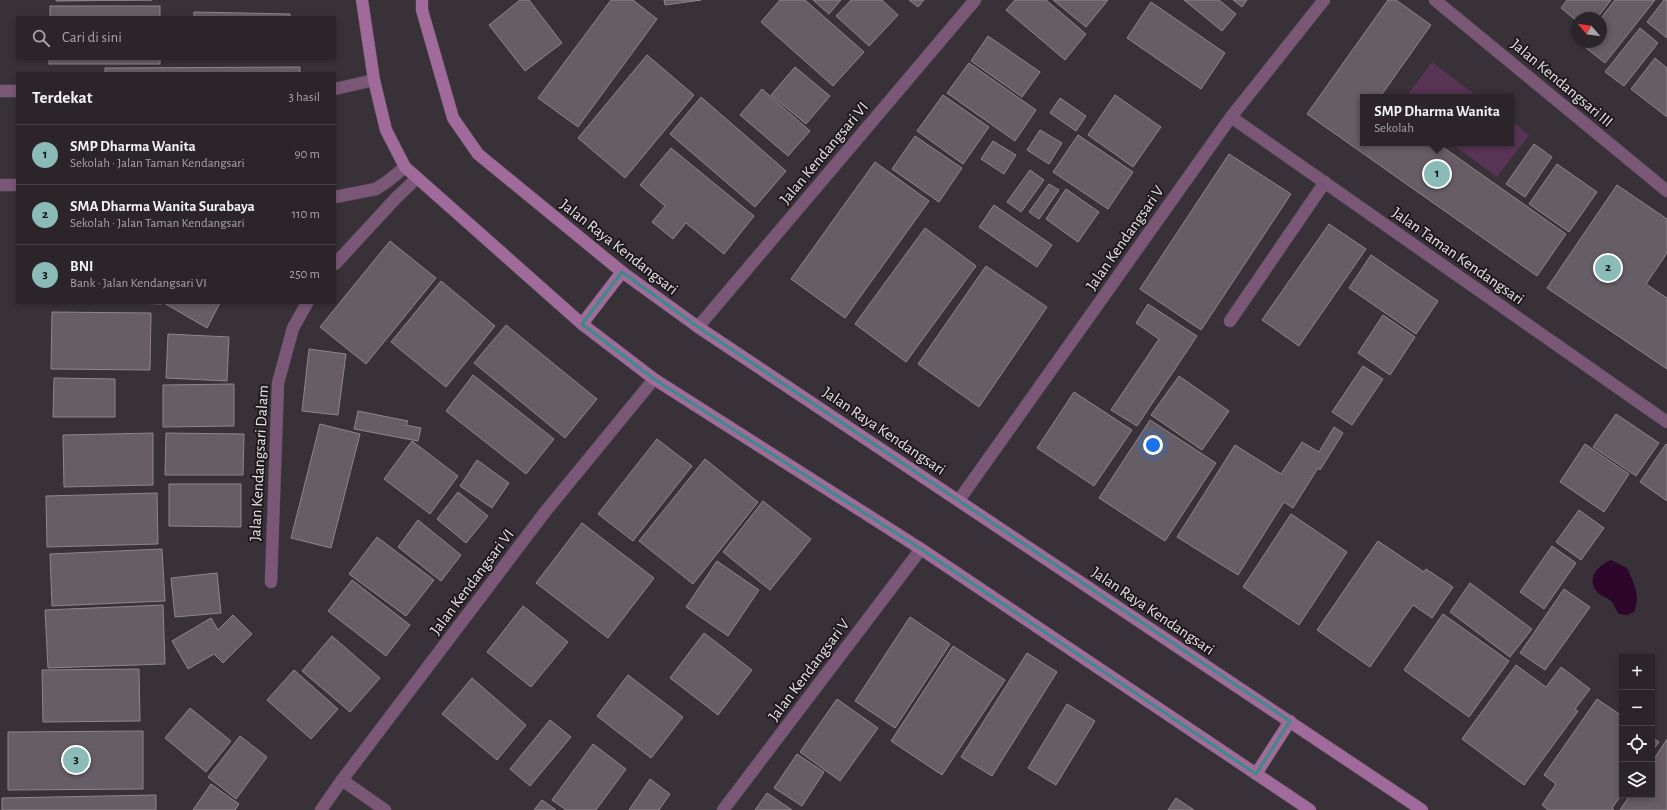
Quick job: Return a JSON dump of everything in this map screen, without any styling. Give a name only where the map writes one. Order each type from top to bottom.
[{"type":"main road","points":[[362,0],[374,80],[386,130],[405,166],[582,324],[654,379],[921,549],[1310,810]]},
{"type":"main road","name":"Jalan Raya Kendangsari","points":[[422,0],[422,10],[442,85],[453,118],[478,154],[622,272],[698,327],[1422,810]]},
{"type":"main road","points":[[582,324],[622,272]]},
{"type":"main road","points":[[1256,774],[1290,722]]},
{"type":"street","name":"Jalan Kendangsari VI","points":[[698,327],[975,0]]},
{"type":"street","name":"Jalan Kendangsari V","points":[[959,500],[1231,117],[1324,0]]},
{"type":"street","name":"Jalan Kendangsari III","points":[[1435,0],[1667,191]]},
{"type":"street","points":[[336,89],[374,80]]},
{"type":"street","points":[[0,91],[16,91]]},
{"type":"street","name":"Jalan Taman Kendangsari","points":[[1231,117],[1667,422]]},
{"type":"street","points":[[336,197],[376,189],[405,166]]},
{"type":"street","points":[[336,263],[396,198],[417,178]]},
{"type":"street","points":[[1230,321],[1325,182]]},
{"type":"street","points":[[0,185],[16,185]]},
{"type":"street","name":"Jalan Kendangsari Dalam","points":[[271,582],[278,383],[293,328],[306,304]]},
{"type":"street","name":"Jalan Kendangsari VI","points":[[321,810],[342,780],[545,512],[654,379]]},
{"type":"street","name":"Jalan Kendangsari V","points":[[723,810],[921,549]]},
{"type":"street","points":[[342,780],[384,810]]},
{"type":"highlighted area","points":[[622,272],[698,327],[1290,721],[1256,774],[921,549],[654,379],[582,324]]},
{"type":"shaded area","points":[[1432,62],[1474,94],[1408,94]]},
{"type":"shaded area","points":[[1514,123],[1529,135],[1497,177],[1455,146],[1514,146]]},
{"type":"shaded area","points":[[1611,560],[1627,568],[1636,590],[1637,600],[1634,612],[1627,615],[1619,614],[1611,601],[1598,593],[1594,588],[1593,578],[1595,573],[1602,565]]},
{"type":"building","points":[[56,0],[152,0],[56,1]]},
{"type":"building","points":[[520,0],[529,0],[562,43],[525,71],[489,25]]},
{"type":"building","points":[[611,0],[633,0],[657,19],[578,127],[538,98]]},
{"type":"building","points":[[664,0],[701,0],[665,5]]},
{"type":"building","points":[[780,0],[805,0],[864,52],[833,86],[761,22]]},
{"type":"building","points":[[813,0],[841,0],[829,14]]},
{"type":"building","points":[[851,0],[882,0],[898,15],[869,46],[836,16]]},
{"type":"building","points":[[909,0],[924,0],[918,7]]},
{"type":"building","points":[[1015,0],[1046,0],[1086,34],[1065,60],[1006,10]]},
{"type":"building","points":[[1053,0],[1108,0],[1086,27]]},
{"type":"building","points":[[1184,0],[1219,0],[1236,14],[1222,31]]},
{"type":"building","points":[[1233,0],[1247,0],[1242,7]]},
{"type":"building","points":[[1388,0],[1396,0],[1431,25],[1382,94],[1360,94],[1360,146],[1441,146],[1566,234],[1537,276],[1307,114]]},
{"type":"building","points":[[1567,0],[1611,0],[1602,12],[1571,12],[1571,16],[1561,8]]},
{"type":"building","points":[[1615,0],[1655,0],[1605,63],[1586,48],[1607,48],[1607,12],[1606,12]]},
{"type":"building","points":[[1664,0],[1667,0],[1667,38],[1647,22]]},
{"type":"building","points":[[1151,2],[1225,53],[1201,89],[1127,38]]},
{"type":"building","points":[[50,6],[160,6],[160,16],[50,16]]},
{"type":"building","points":[[194,12],[290,14],[290,16],[194,16]]},
{"type":"building","points":[[1640,28],[1658,43],[1624,86],[1605,72]]},
{"type":"building","points":[[988,36],[1040,72],[1022,97],[971,61]]},
{"type":"building","points":[[647,55],[694,95],[625,178],[578,138]]},
{"type":"building","points":[[1655,58],[1667,68],[1667,117],[1631,89]]},
{"type":"building","points":[[49,60],[160,60],[160,64],[49,64]]},
{"type":"building","points":[[969,63],[1036,110],[1015,141],[947,93]]},
{"type":"building","points":[[300,67],[300,72],[105,72],[105,68]]},
{"type":"building","points":[[795,67],[830,96],[806,124],[771,95]]},
{"type":"building","points":[[762,89],[810,131],[788,156],[740,115]]},
{"type":"building","points":[[943,95],[989,127],[963,164],[917,131]]},
{"type":"building","points":[[1115,95],[1161,127],[1133,167],[1088,135]]},
{"type":"building","points":[[701,97],[786,171],[755,207],[670,134]]},
{"type":"building","points":[[1060,98],[1086,116],[1076,131],[1050,113]]},
{"type":"building","points":[[1040,130],[1062,143],[1049,164],[1027,150]]},
{"type":"building","points":[[1078,135],[1133,172],[1108,209],[1053,172]]},
{"type":"building","points":[[915,136],[962,168],[939,202],[892,169]]},
{"type":"building","points":[[993,141],[1016,155],[1004,174],[981,159]]},
{"type":"building","points":[[1534,144],[1552,157],[1525,197],[1506,184]]},
{"type":"building","points":[[671,148],[754,216],[724,254],[686,223],[673,239],[652,222],[665,206],[640,185]]},
{"type":"building","points":[[1229,154],[1291,194],[1201,330],[1140,289]]},
{"type":"building","points":[[875,162],[929,201],[845,318],[791,279]]},
{"type":"building","points":[[1557,164],[1597,192],[1569,232],[1529,204]]},
{"type":"building","points":[[1030,170],[1044,180],[1021,212],[1007,202]]},
{"type":"building","points":[[1049,184],[1059,190],[1039,219],[1029,212]]},
{"type":"building","points":[[1617,185],[1667,219],[1667,253],[1646,284],[1667,298],[1667,369],[1547,288]]},
{"type":"building","points":[[1066,189],[1099,212],[1078,242],[1046,219]]},
{"type":"building","points":[[994,205],[1052,245],[1037,267],[979,227]]},
{"type":"building","points":[[1329,224],[1366,249],[1299,346],[1262,320]]},
{"type":"building","points":[[925,228],[976,266],[906,362],[855,324]]},
{"type":"building","points":[[390,241],[436,278],[366,364],[320,327]]},
{"type":"building","points":[[1371,255],[1438,301],[1416,334],[1349,288]]},
{"type":"building","points":[[986,266],[1047,307],[979,407],[918,364]]},
{"type":"building","points":[[441,281],[495,326],[446,387],[391,342]]},
{"type":"building","points":[[166,304],[219,304],[207,328]]},
{"type":"building","points":[[1148,304],[1197,336],[1137,426],[1111,410],[1159,339],[1136,323]]},
{"type":"building","points":[[52,312],[151,313],[150,370],[51,369]]},
{"type":"building","points":[[1383,315],[1415,337],[1390,375],[1358,353]]},
{"type":"building","points":[[506,325],[597,399],[565,438],[474,363]]},
{"type":"building","points":[[168,334],[229,337],[227,381],[166,378]]},
{"type":"building","points":[[309,349],[346,354],[338,415],[302,411]]},
{"type":"building","points":[[1363,366],[1383,379],[1352,425],[1332,412]]},
{"type":"building","points":[[473,375],[554,439],[526,474],[446,411]]},
{"type":"building","points":[[1179,376],[1229,411],[1202,450],[1151,415]]},
{"type":"building","points":[[54,378],[115,379],[115,417],[53,417]]},
{"type":"building","points":[[234,384],[234,426],[163,427],[163,385]]},
{"type":"building","points":[[1074,392],[1132,430],[1094,486],[1037,448]]},
{"type":"building","points":[[358,411],[408,421],[406,425],[421,428],[418,441],[354,429]]},
{"type":"building","points":[[1616,414],[1659,443],[1636,476],[1593,447]]},
{"type":"building","points":[[1150,420],[1216,463],[1165,541],[1099,498]]},
{"type":"building","points":[[320,424],[360,434],[331,548],[291,538]]},
{"type":"building","points":[[1334,427],[1343,433],[1320,470],[1318,468],[1293,508],[1284,502],[1238,575],[1177,537],[1235,445],[1281,474],[1302,442],[1319,452]]},
{"type":"building","points":[[153,433],[153,485],[64,487],[63,435]]},
{"type":"building","points":[[166,433],[244,434],[243,475],[165,475]]},
{"type":"building","points":[[657,439],[692,466],[633,541],[598,514]]},
{"type":"building","points":[[412,441],[458,476],[430,514],[384,479]]},
{"type":"building","points":[[1585,444],[1629,474],[1604,512],[1560,482]]},
{"type":"building","points":[[1666,444],[1667,445],[1667,501],[1640,482]]},
{"type":"building","points":[[705,459],[758,502],[693,584],[639,541]]},
{"type":"building","points":[[477,460],[509,483],[492,508],[460,486]]},
{"type":"building","points":[[169,484],[241,484],[241,527],[169,526]]},
{"type":"building","points":[[458,492],[488,516],[466,543],[437,519]]},
{"type":"building","points":[[157,493],[158,544],[47,547],[46,496]]},
{"type":"building","points":[[763,501],[811,539],[770,590],[723,552]]},
{"type":"building","points":[[1579,510],[1604,528],[1581,560],[1556,542]]},
{"type":"building","points":[[1291,514],[1347,552],[1299,625],[1243,587]]},
{"type":"building","points":[[418,520],[461,555],[441,581],[398,547]]},
{"type":"building","points":[[582,523],[654,578],[608,638],[536,583]]},
{"type":"building","points":[[377,537],[434,580],[406,616],[349,574]]},
{"type":"building","points":[[1378,541],[1424,572],[1426,569],[1453,587],[1432,618],[1413,605],[1370,667],[1317,630]]},
{"type":"building","points":[[1552,546],[1576,563],[1544,609],[1520,592]]},
{"type":"building","points":[[162,549],[165,601],[52,606],[50,554]]},
{"type":"building","points":[[717,561],[759,590],[728,636],[686,607]]},
{"type":"building","points":[[217,573],[221,613],[175,617],[171,578]]},
{"type":"building","points":[[352,580],[410,625],[386,656],[328,611]]},
{"type":"building","points":[[1470,583],[1532,629],[1510,657],[1450,612]]},
{"type":"building","points":[[1564,589],[1590,607],[1545,670],[1520,653]]},
{"type":"building","points":[[163,605],[165,664],[48,668],[45,610]]},
{"type":"building","points":[[523,606],[568,642],[531,687],[487,652]]},
{"type":"building","points":[[1443,614],[1509,661],[1469,717],[1404,670]]},
{"type":"building","points":[[233,615],[252,634],[223,663],[214,654],[188,669],[172,641],[211,618],[218,630]]},
{"type":"building","points":[[910,617],[950,644],[895,728],[855,701]]},
{"type":"building","points":[[704,633],[752,670],[718,715],[670,678]]},
{"type":"building","points":[[332,636],[380,678],[350,712],[302,671]]},
{"type":"building","points":[[953,646],[1005,680],[942,775],[891,741]]},
{"type":"building","points":[[1027,653],[1057,672],[992,776],[961,757]]},
{"type":"building","points":[[1516,665],[1546,687],[1561,667],[1590,689],[1575,709],[1578,711],[1524,785],[1462,739]]},
{"type":"building","points":[[139,669],[140,721],[43,722],[42,670]]},
{"type":"building","points":[[294,670],[338,709],[311,739],[267,700]]},
{"type":"building","points":[[628,675],[683,717],[651,758],[597,716]]},
{"type":"building","points":[[472,678],[526,725],[497,760],[442,714]]},
{"type":"building","points":[[837,699],[878,728],[840,781],[800,752]]},
{"type":"building","points":[[1597,699],[1619,714],[1619,798],[1612,808],[1614,810],[1548,810],[1542,805],[1556,784],[1544,775]]},
{"type":"building","points":[[1067,704],[1095,721],[1056,785],[1028,768]]},
{"type":"building","points":[[190,708],[231,741],[206,772],[165,738]]},
{"type":"building","points":[[550,720],[571,737],[530,786],[510,769]]},
{"type":"building","points":[[143,731],[143,789],[8,790],[8,732]]},
{"type":"building","points":[[240,736],[267,757],[236,799],[208,777]]},
{"type":"building","points":[[1655,739],[1659,742],[1655,747]]},
{"type":"building","points":[[1667,739],[1667,810],[1620,810],[1628,798],[1655,798],[1655,757]]},
{"type":"building","points":[[593,744],[626,769],[596,810],[566,810],[552,800]]},
{"type":"building","points":[[797,754],[824,772],[802,806],[774,788]]},
{"type":"building","points":[[650,779],[670,794],[659,810],[629,810]]},
{"type":"building","points":[[211,784],[239,804],[235,810],[193,810]]},
{"type":"building","points":[[767,793],[792,810],[755,810]]},
{"type":"building","points":[[156,795],[156,810],[2,810],[2,798]]},
{"type":"building","points":[[1176,798],[1194,810],[1168,810]]},
{"type":"building","points":[[542,800],[556,810],[534,810]]},
{"type":"place","name":"SMP Dharma Wanita","points":[[1437,174]]},
{"type":"place","name":"SMA Dharma Wanita Surabaya","points":[[1608,268]]},
{"type":"place","name":"BNI","points":[[76,760]]}]
